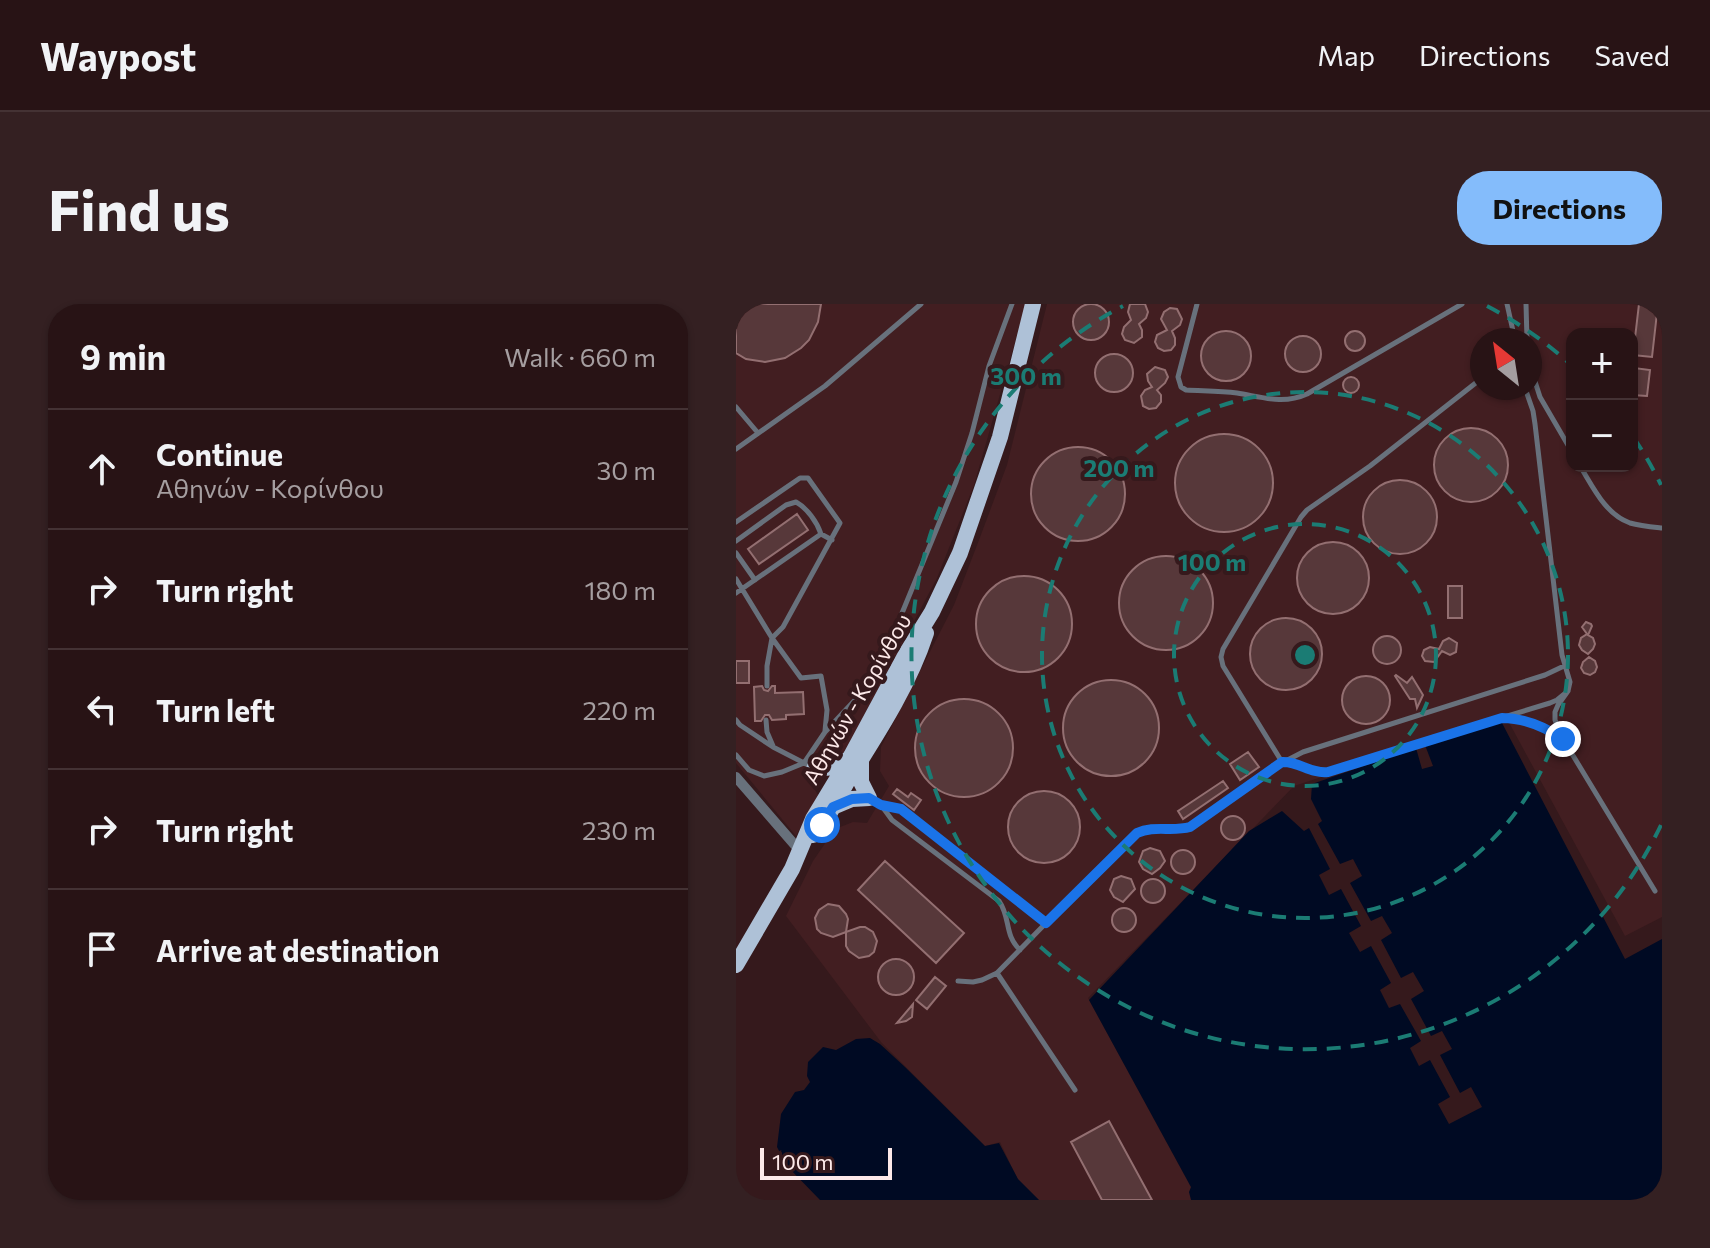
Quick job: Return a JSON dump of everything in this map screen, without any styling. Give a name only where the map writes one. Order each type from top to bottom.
[{"type":"main road","name":"Αθηνών - Κορίνθου","points":[[736,965],[792,869],[813,819],[829,804],[858,792],[856,758],[897,699],[917,661],[932,612],[960,553],[1000,437],[1033,304]]},
{"type":"main road","points":[[856,758],[861,782],[858,792],[852,799],[829,804],[824,784],[809,766],[834,767],[856,758]]},
{"type":"street","points":[[736,777],[800,851]]},
{"type":"lane","points":[[736,449],[825,386],[921,304]]},
{"type":"lane","points":[[809,766],[825,732],[855,700],[893,635],[956,482],[972,433],[982,387],[1012,304]]},
{"type":"lane","points":[[1197,304],[1178,377],[1181,387],[1284,401],[1307,394],[1462,304]]},
{"type":"lane","points":[[1507,304],[1512,328]]},
{"type":"lane","points":[[1526,304],[1527,328]]},
{"type":"lane","points":[[1282,762],[1223,666],[1223,649],[1307,510],[1370,466],[1470,387]]},
{"type":"lane","points":[[1529,400],[1535,424],[1564,666],[1570,682],[1555,712],[1555,720],[1563,739],[1655,891]]},
{"type":"lane","points":[[1542,400],[1566,442]]},
{"type":"lane","points":[[736,407],[758,433]]},
{"type":"lane","points":[[1584,472],[1608,509],[1620,519],[1662,528]]},
{"type":"lane","points":[[736,522],[800,478],[808,478],[840,523],[783,627],[772,638],[767,686]]},
{"type":"lane","points":[[736,541],[786,505],[796,502],[803,505],[821,534],[832,540]]},
{"type":"lane","points":[[736,593],[821,534]]},
{"type":"lane","points":[[736,553],[755,580]]},
{"type":"lane","points":[[736,579],[801,678],[821,676],[827,710],[825,732]]},
{"type":"lane","points":[[958,981],[973,982],[997,973],[1137,833],[1146,829],[1180,830],[1190,827],[1282,762],[1303,752],[1545,675],[1564,666]]},
{"type":"lane","points":[[1282,762],[1297,763],[1313,772],[1328,772],[1550,703],[1568,691]]},
{"type":"lane","points":[[1497,718],[1536,724],[1563,739]]},
{"type":"lane","points":[[736,720],[773,747],[858,792],[909,814],[1046,923]]},
{"type":"lane","points":[[766,720],[773,747]]},
{"type":"lane","points":[[736,755],[749,770],[764,776],[809,766]]},
{"type":"lane","points":[[858,792],[999,901],[1007,916],[1009,935],[1020,950]]},
{"type":"lane","points":[[997,973],[1075,1090]]},
{"type":"shaded area","points":[[736,304],[1026,304],[974,485],[937,578],[843,755],[826,757],[811,783],[818,795],[796,836],[736,763]]},
{"type":"shaded area","points":[[1047,304],[1662,304],[1662,917],[1625,936],[1506,717],[1294,786],[1088,998],[1198,1200],[1039,1200],[1018,1180],[1000,1142],[985,1146],[881,1042],[786,916],[813,861],[835,829],[853,822],[867,823],[889,786],[880,771],[881,747],[954,605],[1007,465]]},
{"type":"water","points":[[1501,721],[1625,959],[1662,939],[1662,1200],[1191,1200],[1191,1187],[1089,1000],[1249,831],[1282,811],[1304,831],[1309,828],[1330,869],[1319,875],[1329,895],[1341,889],[1361,926],[1349,933],[1360,952],[1371,946],[1391,983],[1380,990],[1389,1008],[1400,1004],[1421,1041],[1410,1048],[1419,1066],[1430,1060],[1450,1097],[1438,1104],[1449,1124],[1482,1107],[1471,1087],[1460,1093],[1440,1055],[1452,1049],[1442,1031],[1431,1036],[1411,999],[1424,991],[1413,972],[1401,978],[1381,940],[1392,933],[1382,916],[1371,921],[1350,883],[1362,876],[1353,859],[1340,864],[1318,824],[1322,821],[1311,799],[1312,784],[1416,748],[1422,769],[1433,766],[1425,745]]},
{"type":"water","points":[[870,1038],[905,1067],[985,1146],[999,1143],[1018,1179],[1039,1200],[820,1200],[787,1166],[777,1147],[781,1114],[795,1092],[804,1090],[810,1082],[808,1062],[823,1047],[836,1050],[856,1039]]},
{"type":"building","points":[[736,304],[821,304],[818,322],[809,340],[785,358],[765,362],[746,359],[736,353]]},
{"type":"building","points":[[1091,304],[1104,309],[1109,322],[1104,335],[1091,340],[1078,335],[1073,322],[1078,309]]},
{"type":"building","points":[[1130,304],[1145,304],[1148,312],[1139,324],[1142,337],[1134,343],[1125,340],[1122,334],[1131,320],[1128,312]]},
{"type":"building","points":[[1639,304],[1658,304],[1652,357],[1638,356]]},
{"type":"building","points":[[1170,308],[1177,309],[1182,319],[1172,331],[1175,345],[1171,350],[1164,351],[1155,342],[1157,335],[1167,330],[1161,319]]},
{"type":"building","points":[[1226,331],[1243,339],[1251,356],[1243,373],[1226,381],[1209,373],[1201,356],[1209,339]]},
{"type":"building","points":[[1355,331],[1362,334],[1365,341],[1362,348],[1355,351],[1348,348],[1345,341],[1348,334]]},
{"type":"building","points":[[1303,336],[1316,341],[1321,354],[1316,367],[1303,372],[1290,367],[1285,354],[1290,341]]},
{"type":"building","points":[[1114,354],[1127,360],[1133,373],[1127,386],[1114,392],[1101,386],[1095,373],[1101,360]]},
{"type":"building","points":[[1155,367],[1165,370],[1168,377],[1157,390],[1161,402],[1156,408],[1149,409],[1143,406],[1141,396],[1152,387],[1147,374]]},
{"type":"building","points":[[1638,368],[1650,370],[1647,396],[1638,395]]},
{"type":"building","points":[[1351,377],[1357,379],[1357,391],[1351,393],[1345,391],[1343,385],[1345,379]]},
{"type":"building","points":[[1471,428],[1492,434],[1502,444],[1508,465],[1502,486],[1492,496],[1471,502],[1450,496],[1440,486],[1434,465],[1440,444],[1450,434]]},
{"type":"building","points":[[1214,434],[1234,434],[1259,448],[1270,464],[1273,483],[1270,502],[1259,518],[1234,532],[1214,532],[1197,524],[1183,510],[1175,493],[1175,473],[1183,456],[1197,442]]},
{"type":"building","points":[[1069,447],[1087,447],[1112,460],[1122,476],[1125,494],[1122,512],[1112,528],[1087,541],[1069,541],[1044,528],[1031,503],[1031,485],[1044,460]]},
{"type":"building","points":[[1400,480],[1414,483],[1426,491],[1434,503],[1437,517],[1434,531],[1426,543],[1414,551],[1400,554],[1386,551],[1374,543],[1366,531],[1363,517],[1366,503],[1374,491],[1386,483]]},
{"type":"building","points":[[797,514],[808,530],[759,564],[748,549]]},
{"type":"building","points":[[1340,542],[1359,552],[1367,564],[1367,592],[1359,604],[1347,612],[1326,614],[1307,604],[1299,592],[1297,571],[1307,552],[1319,544]]},
{"type":"building","points":[[1157,556],[1175,556],[1200,569],[1210,585],[1213,603],[1210,621],[1200,637],[1175,650],[1157,650],[1132,637],[1119,612],[1119,594],[1132,569]]},
{"type":"building","points":[[1024,576],[1042,580],[1058,590],[1068,606],[1072,624],[1068,642],[1058,658],[1042,668],[1024,672],[1006,668],[990,658],[980,642],[976,624],[980,606],[990,590],[1006,580]]},
{"type":"building","points":[[1448,586],[1462,586],[1462,618],[1448,618]]},
{"type":"building","points":[[1279,618],[1293,618],[1312,628],[1322,647],[1322,661],[1312,680],[1293,690],[1279,690],[1260,680],[1250,661],[1250,647],[1260,628]]},
{"type":"building","points":[[1586,622],[1592,626],[1588,635],[1595,644],[1588,654],[1579,645],[1581,638],[1587,634],[1582,627]]},
{"type":"building","points":[[1387,636],[1397,640],[1401,650],[1397,660],[1387,664],[1377,660],[1373,650],[1377,640]]},
{"type":"building","points":[[1449,638],[1457,643],[1456,652],[1450,655],[1442,651],[1434,662],[1425,661],[1422,656],[1424,650],[1430,647],[1439,649],[1443,641]]},
{"type":"building","points":[[1589,657],[1597,667],[1590,675],[1581,668]]},
{"type":"building","points":[[736,661],[749,661],[749,683],[736,683]]},
{"type":"building","points":[[1396,675],[1407,683],[1412,677],[1423,695],[1417,708],[1415,699],[1410,699]]},
{"type":"building","points":[[1366,676],[1383,683],[1390,700],[1383,717],[1366,724],[1349,717],[1342,700],[1349,683]]},
{"type":"building","points":[[1111,680],[1129,684],[1145,694],[1155,710],[1159,728],[1155,746],[1145,762],[1129,772],[1111,776],[1093,772],[1077,762],[1067,746],[1063,728],[1067,710],[1077,694],[1093,684]]},
{"type":"building","points":[[762,686],[768,691],[775,686],[775,693],[803,692],[804,714],[772,720],[765,715],[761,721],[755,721],[754,687]]},
{"type":"building","points":[[964,699],[991,707],[1005,721],[1013,748],[1005,775],[991,789],[964,797],[937,789],[923,775],[915,748],[923,721],[937,707]]},
{"type":"building","points":[[1248,752],[1259,767],[1240,780],[1230,764]]},
{"type":"building","points":[[1223,781],[1228,788],[1183,819],[1178,811]]},
{"type":"building","points":[[897,789],[908,797],[911,793],[921,800],[914,810],[893,794]]},
{"type":"building","points":[[1051,791],[1070,801],[1078,813],[1078,841],[1070,853],[1058,861],[1037,863],[1018,853],[1010,841],[1008,820],[1018,801],[1030,793]]},
{"type":"building","points":[[1233,816],[1244,823],[1245,828],[1238,839],[1233,840],[1222,833],[1221,828],[1228,817]]},
{"type":"building","points":[[1150,848],[1160,851],[1165,861],[1152,874],[1143,869],[1139,862],[1143,851]]},
{"type":"building","points":[[1183,850],[1192,853],[1195,862],[1192,871],[1183,874],[1174,871],[1171,862],[1174,853]]},
{"type":"building","points":[[885,861],[964,933],[936,963],[858,890]]},
{"type":"building","points":[[1121,876],[1131,879],[1135,889],[1123,902],[1114,897],[1110,890],[1114,879]]},
{"type":"building","points":[[1153,879],[1162,882],[1165,891],[1162,900],[1153,903],[1144,900],[1141,891],[1144,882]]},
{"type":"building","points":[[828,904],[839,906],[848,919],[846,932],[833,937],[817,929],[815,918],[819,910]]},
{"type":"building","points":[[1124,908],[1133,911],[1136,920],[1133,929],[1124,932],[1115,929],[1112,920],[1115,911]]},
{"type":"building","points":[[865,927],[873,932],[877,941],[874,952],[859,958],[849,951],[846,932]]},
{"type":"building","points":[[896,959],[909,964],[914,977],[909,990],[896,995],[883,990],[878,977],[883,964]]},
{"type":"building","points":[[935,977],[946,986],[927,1009],[916,1000]]},
{"type":"building","points":[[913,1004],[912,1017],[897,1023]]},
{"type":"building","points":[[1109,1121],[1152,1200],[1102,1200],[1071,1142]]},
{"type":"route","points":[[822,825],[833,807],[852,799],[869,798],[881,805],[901,809],[1046,923],[1137,833],[1146,829],[1180,830],[1190,827],[1282,762],[1297,763],[1313,772],[1328,772],[1497,718],[1536,724],[1563,739]]}]
